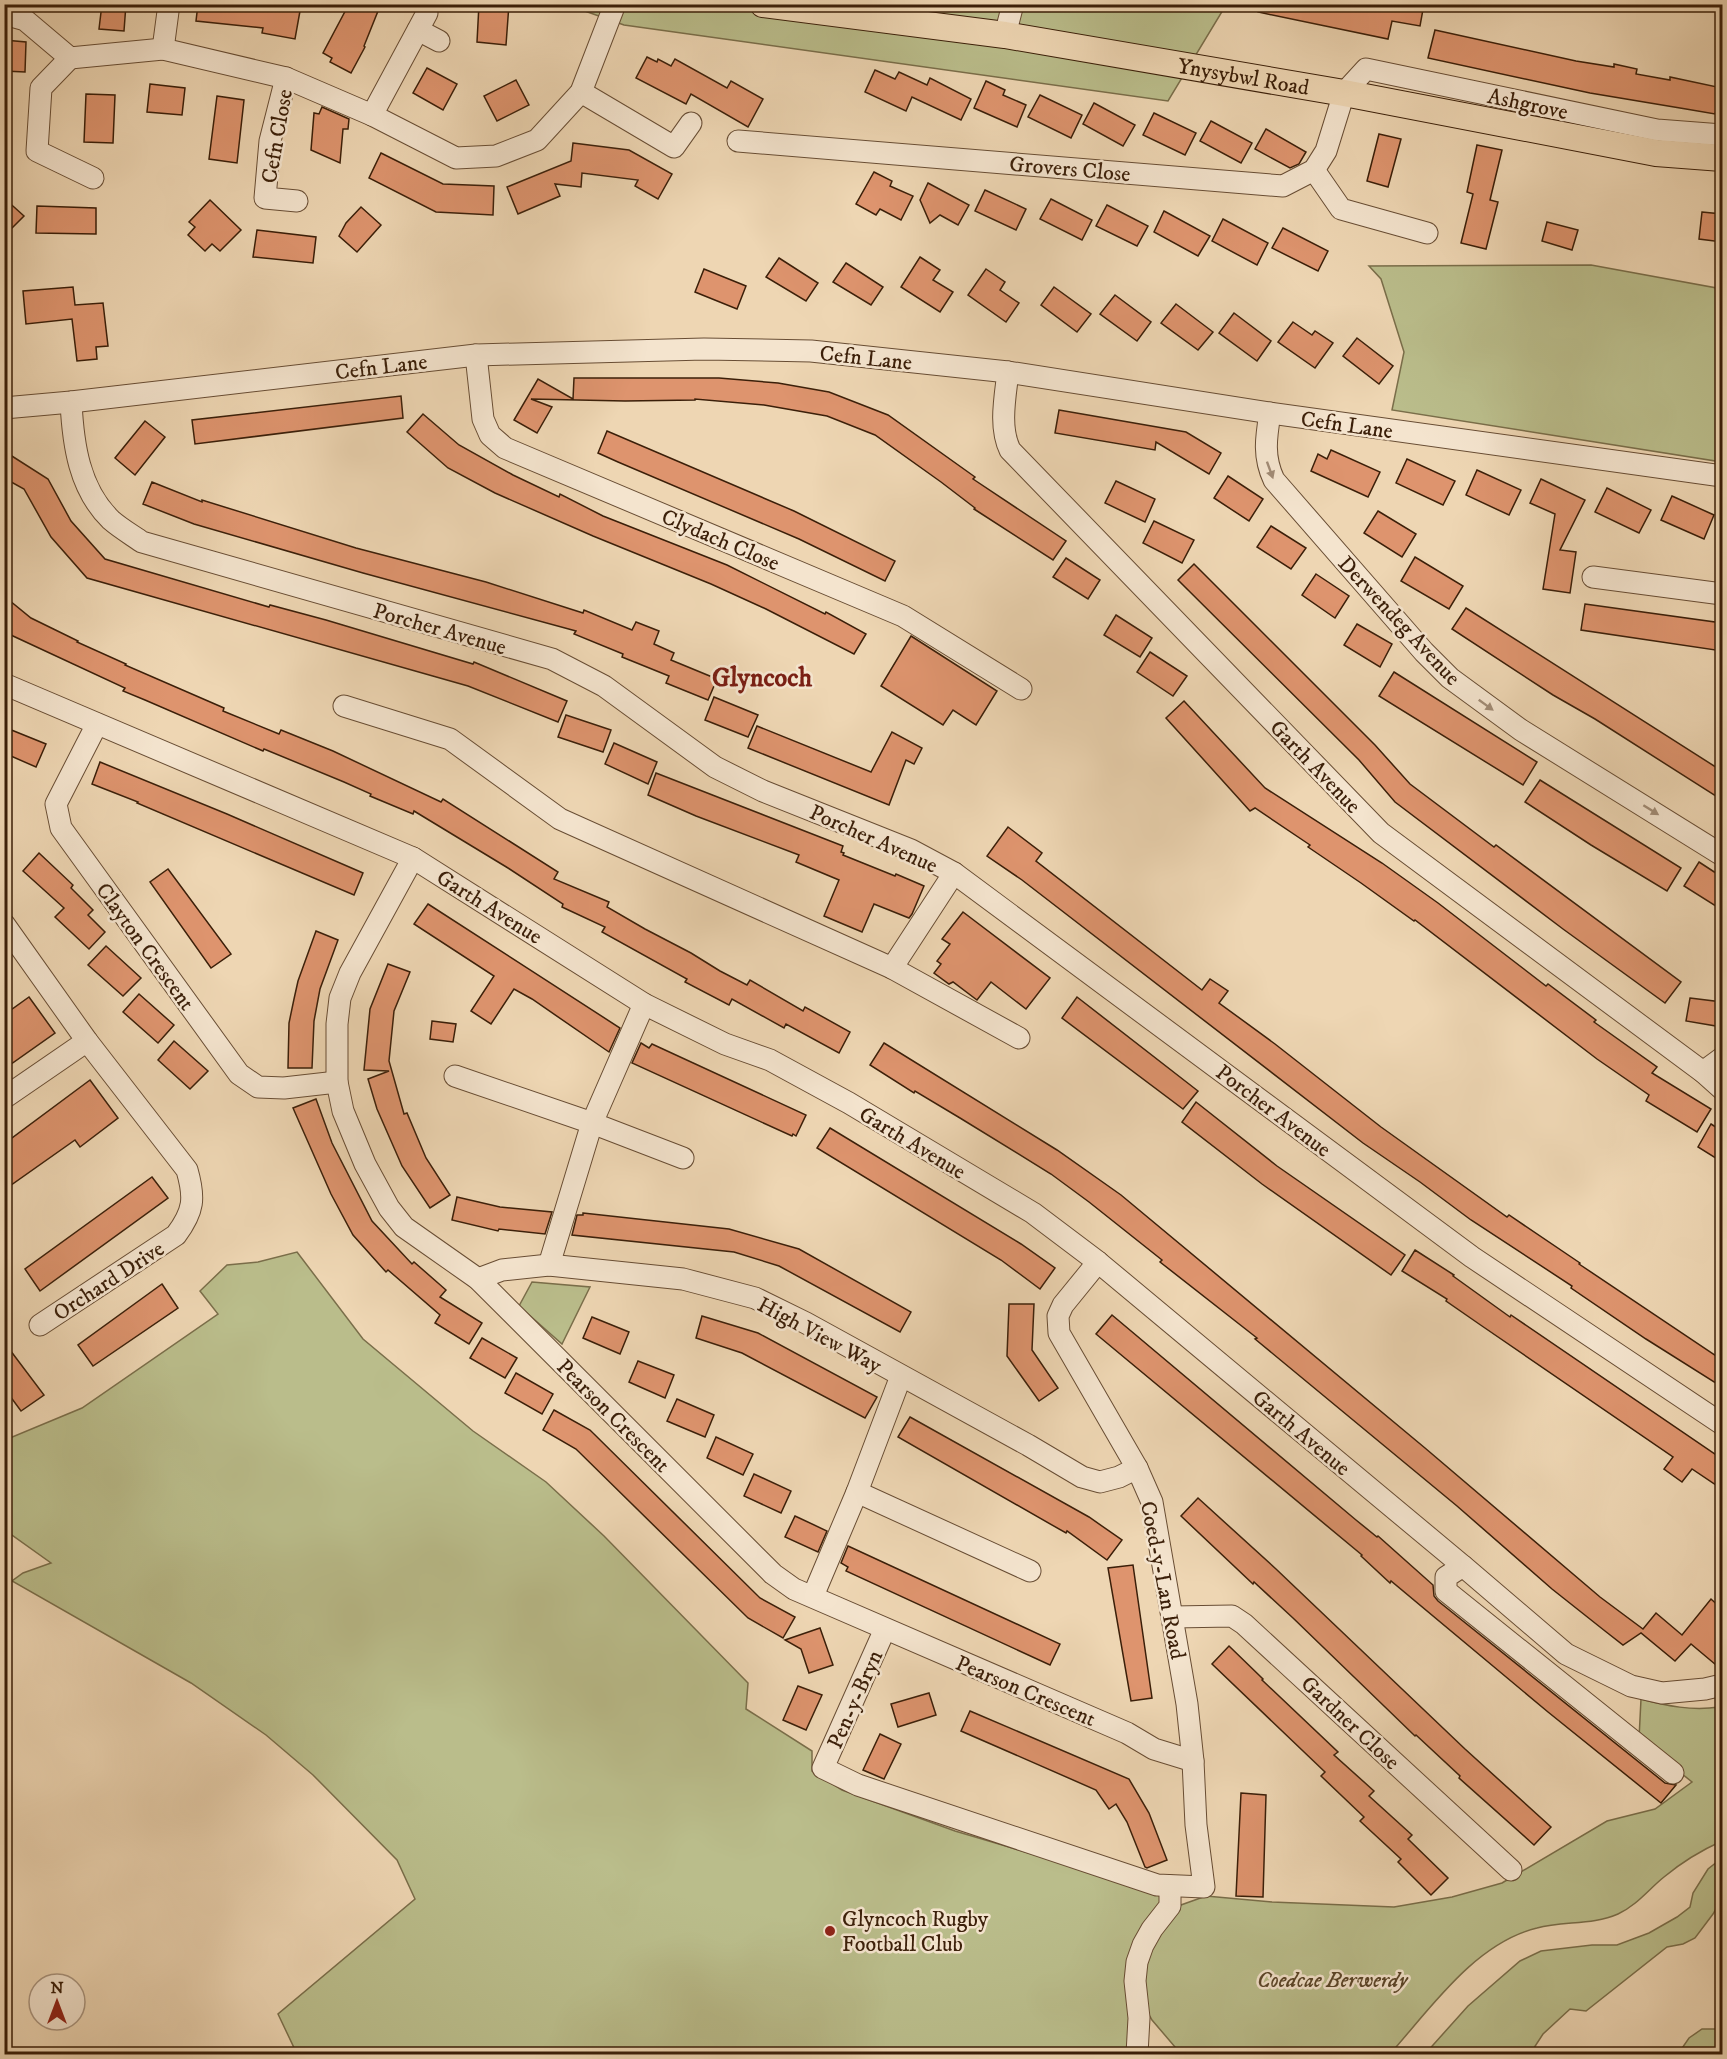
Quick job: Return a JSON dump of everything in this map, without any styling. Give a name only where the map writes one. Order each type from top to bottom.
[{"type":"main road","name":"Ynysybwl Road","points":[[763,4],[1005,35],[1344,93],[1656,153],[1722,158]]},
{"type":"street","points":[[163,50],[169,4]]},
{"type":"street","name":"Cefn Close","points":[[70,58],[163,50],[286,78],[372,116],[456,158],[496,156],[537,140],[581,92],[615,4]]},
{"type":"street","points":[[1005,35],[1013,4]]},
{"type":"street","points":[[4,14],[25,20],[70,58],[41,88],[37,151],[93,178]]},
{"type":"street","points":[[372,116],[422,22],[439,41]]},
{"type":"street","name":"Ashgrove","points":[[1344,93],[1366,69],[1657,130],[1722,135]]},
{"type":"street","name":"Cefn Close","points":[[286,78],[270,141],[265,198],[297,201]]},
{"type":"street","points":[[581,92],[674,147],[691,123]]},
{"type":"street","points":[[1344,93],[1326,151],[1314,170],[1341,209],[1427,233]]},
{"type":"street","name":"Grovers Close","points":[[738,141],[1283,186],[1314,170]]},
{"type":"street","name":"Cefn Lane","points":[[4,408],[476,355],[704,349],[811,351],[1008,372],[1270,413],[1722,476]]},
{"type":"street","name":"Clydach Close","points":[[476,355],[483,419],[490,435],[505,448],[903,616],[1021,689]]},
{"type":"street","name":"Garth Avenue","points":[[1008,372],[1004,419],[1005,439],[1010,450],[1380,833],[1703,1072],[1722,1089]]},
{"type":"street","name":"Porcher Avenue","points":[[71,402],[73,437],[88,491],[111,520],[142,542],[552,659],[604,687],[715,767],[764,791],[911,850],[954,873],[1472,1257],[1722,1424]]},
{"type":"street","name":"Derwendeg Avenue","points":[[1270,413],[1266,442],[1267,466],[1274,480],[1424,652],[1450,678],[1521,730],[1722,855]]},
{"type":"street","points":[[1593,577],[1722,594]]},
{"type":"street","name":"Garth Avenue","points":[[4,684],[413,858],[644,1004],[724,1044],[770,1059],[849,1103],[1033,1213],[1098,1262],[1566,1654],[1631,1686],[1662,1693],[1722,1685]]},
{"type":"street","points":[[344,706],[450,739],[560,819],[891,968],[1019,1038]]},
{"type":"street","name":"Clayton Crescent","points":[[97,724],[56,804],[61,828],[239,1074],[258,1087],[284,1088],[337,1082]]},
{"type":"street","name":"Pearson Crescent","points":[[413,858],[350,973],[340,998],[337,1024],[337,1082],[343,1111],[365,1164],[389,1208],[404,1227],[478,1279],[773,1574],[794,1588],[1127,1733],[1154,1749],[1193,1761]]},
{"type":"street","points":[[891,968],[954,873]]},
{"type":"street","points":[[4,924],[87,1041],[4,1098]]},
{"type":"street","points":[[549,1264],[592,1123],[644,1004]]},
{"type":"street","name":"Orchard Drive","points":[[40,1324],[176,1234],[188,1219],[192,1208],[192,1185],[187,1170],[87,1041]]},
{"type":"street","points":[[1703,1072],[1722,1058]]},
{"type":"street","points":[[454,1076],[592,1123],[683,1158]]},
{"type":"street","name":"Coed-y-Lan Road","points":[[1098,1262],[1063,1305],[1058,1316],[1059,1333],[1137,1468],[1152,1502],[1187,1704],[1196,1825],[1204,1887],[1164,1885]]},
{"type":"street","name":"High View Way","points":[[478,1279],[502,1269],[549,1264],[683,1279],[755,1298],[806,1323],[1082,1477],[1100,1482],[1119,1477],[1137,1468]]},
{"type":"street","points":[[813,1596],[857,1492],[900,1376]]},
{"type":"street","points":[[857,1492],[1030,1571]]},
{"type":"street","points":[[1463,1566],[1446,1577],[1446,1591],[1673,1773]]},
{"type":"street","name":"Gardner Close","points":[[1173,1617],[1232,1616],[1244,1624],[1511,1870]]},
{"type":"street","name":"Pen-y-Bryn","points":[[885,1629],[823,1768],[858,1785],[1164,1885]]},
{"type":"street","points":[[1137,2055],[1139,2018],[1135,1981],[1137,1962],[1152,1929],[1170,1906],[1164,1885]]},
{"type":"green space","points":[[568,5],[1226,5],[1168,101],[624,25]]},
{"type":"green space","points":[[1591,265],[1722,289],[1722,462],[1392,410],[1404,352],[1381,279],[1369,266]]},
{"type":"green space","points":[[297,1252],[363,1339],[473,1431],[546,1482],[604,1536],[748,1683],[746,1709],[812,1751],[812,1771],[842,1790],[955,1831],[1169,1895],[1150,1924],[1131,2054],[297,2054],[278,2014],[415,1899],[397,1860],[313,1775],[266,1735],[191,1683],[12,1581],[23,1573],[51,1563],[5,1530],[5,1440],[82,1408],[218,1314],[200,1291],[227,1265],[258,1262]]},
{"type":"green space","points":[[532,1282],[590,1287],[562,1344],[519,1306]]},
{"type":"green space","name":"Coedcae Berwerdy","points":[[1641,1699],[1680,1707],[1719,1707],[1722,1710],[1722,1841],[1678,1866],[1625,1911],[1598,1920],[1537,1928],[1515,1936],[1494,1948],[1455,1980],[1390,2054],[1181,2054],[1152,2020],[1146,2010],[1142,1974],[1150,1951],[1167,1921],[1181,1905],[1206,1896],[1272,1902],[1394,1907],[1452,1897],[1502,1883],[1607,1821],[1655,1809],[1692,1782],[1639,1739]]},
{"type":"green space","points":[[1722,1858],[1722,1898],[1695,1938],[1683,1944],[1667,1947],[1586,2011],[1570,2009],[1543,2034],[1530,2054],[1425,2054],[1468,2006],[1520,1961],[1541,1951],[1592,1945],[1617,1945],[1649,1933],[1690,1907],[1693,1893],[1708,1869]]},
{"type":"green space","points":[[1702,2029],[1722,2029],[1722,2054],[1678,2054],[1689,2038]]},
{"type":"building","points":[[102,4],[126,4],[124,31],[99,29]]},
{"type":"building","points":[[198,4],[266,4],[300,11],[295,39],[262,33],[263,28],[196,21]]},
{"type":"building","points":[[349,4],[366,4],[378,11],[365,47],[351,73],[330,62],[332,58],[323,53]]},
{"type":"building","points":[[479,4],[509,4],[506,45],[477,42]]},
{"type":"building","points":[[1259,4],[1424,4],[1420,26],[1392,21],[1388,39],[1258,12]]},
{"type":"building","points":[[1435,30],[1576,61],[1614,67],[1614,64],[1637,69],[1636,74],[1670,80],[1670,77],[1722,88],[1722,112],[1716,111],[1715,114],[1590,93],[1428,58]]},
{"type":"building","points":[[4,40],[26,42],[25,72],[4,71]]},
{"type":"building","points":[[647,57],[657,62],[658,59],[671,66],[675,59],[727,88],[731,81],[763,99],[748,127],[691,94],[686,104],[636,78]]},
{"type":"building","points":[[427,68],[457,84],[443,110],[413,93]]},
{"type":"building","points":[[875,70],[895,79],[899,72],[927,85],[930,78],[971,99],[961,120],[912,97],[906,111],[865,92]]},
{"type":"building","points":[[516,80],[529,105],[497,121],[484,96]]},
{"type":"building","points":[[986,81],[1005,90],[1003,95],[1026,105],[1017,127],[974,108]]},
{"type":"building","points":[[150,84],[185,88],[182,115],[147,112]]},
{"type":"building","points":[[86,94],[115,95],[113,143],[84,142]]},
{"type":"building","points":[[1040,95],[1082,115],[1071,138],[1028,117]]},
{"type":"building","points":[[217,96],[244,100],[237,163],[209,159]]},
{"type":"building","points":[[1094,103],[1135,125],[1123,146],[1083,124]]},
{"type":"building","points":[[322,107],[349,119],[348,129],[343,129],[340,163],[311,150],[314,113],[319,114]]},
{"type":"building","points":[[1154,113],[1196,133],[1185,155],[1143,135]]},
{"type":"building","points":[[1211,121],[1252,143],[1241,163],[1200,141]]},
{"type":"building","points":[[1266,129],[1306,152],[1299,164],[1290,168],[1255,149]]},
{"type":"building","points":[[1379,134],[1401,139],[1388,187],[1367,181]]},
{"type":"building","points":[[573,143],[629,150],[672,174],[658,199],[635,186],[638,180],[582,173],[581,187],[555,184],[560,196],[518,214],[507,187],[571,161]]},
{"type":"building","points":[[1477,145],[1502,150],[1490,200],[1498,202],[1486,249],[1461,243],[1473,194],[1467,192]]},
{"type":"building","points":[[381,153],[443,184],[494,186],[493,215],[436,212],[369,178]]},
{"type":"building","points":[[874,172],[892,181],[890,186],[913,196],[901,220],[880,209],[876,215],[856,204]]},
{"type":"building","points":[[928,183],[969,205],[958,225],[940,215],[930,223],[920,200]]},
{"type":"building","points":[[985,190],[1026,209],[1016,230],[975,211]]},
{"type":"building","points":[[4,198],[24,216],[4,236]]},
{"type":"building","points":[[1051,199],[1092,220],[1082,240],[1040,219]]},
{"type":"building","points":[[210,200],[241,230],[220,251],[212,244],[205,251],[188,235],[195,227],[189,222]]},
{"type":"building","points":[[1107,205],[1148,226],[1137,246],[1096,226]]},
{"type":"building","points":[[37,206],[96,208],[96,234],[36,233]]},
{"type":"building","points":[[361,207],[381,225],[357,252],[339,236],[346,223]]},
{"type":"building","points":[[1164,211],[1210,236],[1198,256],[1154,232]]},
{"type":"building","points":[[1702,212],[1722,214],[1722,242],[1699,239]]},
{"type":"building","points":[[1223,219],[1268,243],[1257,265],[1212,241]]},
{"type":"building","points":[[1547,222],[1578,230],[1572,250],[1542,241]]},
{"type":"building","points":[[1283,228],[1328,251],[1318,271],[1272,248]]},
{"type":"building","points":[[257,230],[316,237],[313,263],[253,257]]},
{"type":"building","points":[[920,257],[940,270],[933,280],[953,292],[940,312],[901,287]]},
{"type":"building","points":[[779,258],[818,283],[806,301],[766,277]]},
{"type":"building","points":[[846,263],[883,287],[871,305],[833,282]]},
{"type":"building","points":[[704,269],[746,286],[737,309],[695,292]]},
{"type":"building","points":[[986,269],[1005,282],[1000,290],[1019,303],[1006,322],[968,295]]},
{"type":"building","points":[[73,287],[75,305],[103,303],[108,346],[96,347],[97,359],[77,361],[72,319],[26,324],[23,291]]},
{"type":"building","points":[[1054,287],[1091,314],[1077,332],[1041,305]]},
{"type":"building","points":[[1115,295],[1151,322],[1137,341],[1100,314]]},
{"type":"building","points":[[1176,304],[1213,332],[1198,350],[1161,323]]},
{"type":"building","points":[[1234,313],[1271,341],[1257,361],[1219,333]]},
{"type":"building","points":[[1293,322],[1312,335],[1315,331],[1333,343],[1315,368],[1278,342]]},
{"type":"building","points":[[1357,338],[1393,366],[1379,384],[1343,356]]},
{"type":"building","points":[[574,378],[719,378],[778,383],[829,392],[888,415],[975,477],[973,479],[1066,541],[1053,560],[974,509],[941,482],[875,435],[827,416],[764,405],[695,399],[625,401],[531,399],[552,407],[537,433],[514,420],[538,379],[573,399]]},
{"type":"building","points":[[401,396],[403,418],[195,444],[192,420]]},
{"type":"building","points":[[1059,410],[1186,432],[1221,453],[1209,474],[1156,442],[1155,450],[1055,433]]},
{"type":"building","points":[[423,414],[459,445],[513,475],[559,497],[560,494],[603,516],[727,565],[825,614],[826,612],[866,634],[854,654],[711,584],[495,493],[448,468],[407,432]]},
{"type":"building","points":[[145,421],[165,437],[135,475],[115,458]]},
{"type":"building","points":[[607,431],[794,511],[895,561],[885,581],[799,539],[598,453]]},
{"type":"building","points":[[1331,450],[1380,472],[1368,497],[1311,471],[1318,454],[1327,459]]},
{"type":"building","points":[[4,451],[48,479],[71,521],[105,559],[269,607],[270,605],[326,620],[473,664],[474,662],[567,701],[558,722],[468,686],[87,578],[51,537],[24,489],[4,478]]},
{"type":"building","points":[[1407,459],[1455,481],[1443,505],[1396,483]]},
{"type":"building","points":[[1477,470],[1521,490],[1509,515],[1466,495]]},
{"type":"building","points":[[1228,476],[1263,499],[1249,521],[1214,498]]},
{"type":"building","points":[[1541,479],[1585,500],[1560,550],[1576,552],[1570,593],[1543,589],[1555,514],[1530,503]]},
{"type":"building","points":[[1116,481],[1155,499],[1145,522],[1105,503]]},
{"type":"building","points":[[152,482],[202,502],[202,500],[356,548],[486,582],[583,613],[584,610],[632,630],[636,622],[659,631],[654,644],[674,653],[671,660],[717,679],[708,700],[666,683],[669,676],[574,634],[576,631],[194,524],[143,504]]},
{"type":"building","points":[[1607,488],[1651,510],[1639,533],[1595,512]]},
{"type":"building","points":[[1672,496],[1714,515],[1704,539],[1661,520]]},
{"type":"building","points":[[1378,511],[1416,534],[1402,557],[1364,533]]},
{"type":"building","points":[[1154,521],[1194,540],[1182,563],[1143,543]]},
{"type":"building","points":[[1271,526],[1306,548],[1291,569],[1257,547]]},
{"type":"building","points":[[1415,557],[1463,586],[1449,609],[1401,581]]},
{"type":"building","points":[[1066,558],[1100,580],[1088,599],[1053,577]]},
{"type":"building","points":[[1194,564],[1375,745],[1410,784],[1681,982],[1665,1003],[1395,802],[1359,760],[1178,580]]},
{"type":"building","points":[[1316,574],[1349,596],[1335,618],[1302,595]]},
{"type":"building","points":[[4,596],[31,618],[125,665],[224,708],[223,711],[279,734],[281,730],[333,751],[441,802],[443,799],[558,872],[554,879],[609,902],[607,907],[747,985],[750,980],[803,1011],[805,1007],[850,1032],[839,1053],[786,1024],[784,1028],[732,999],[729,1005],[685,982],[687,979],[602,932],[605,927],[562,907],[563,904],[508,868],[414,811],[413,814],[344,782],[264,749],[263,751],[123,691],[125,688],[13,636],[4,629]]},
{"type":"building","points":[[1585,604],[1722,623],[1722,651],[1581,630]]},
{"type":"building","points":[[1466,608],[1722,771],[1722,800],[1452,629]]},
{"type":"building","points":[[1116,615],[1152,638],[1140,657],[1104,635]]},
{"type":"building","points":[[1357,624],[1392,644],[1380,667],[1344,645]]},
{"type":"building","points":[[911,636],[997,691],[976,725],[953,710],[943,725],[881,686]]},
{"type":"building","points":[[1150,652],[1187,676],[1173,696],[1137,672]]},
{"type":"building","points":[[1394,672],[1537,762],[1523,785],[1379,696]]},
{"type":"building","points":[[714,697],[758,715],[748,737],[705,720]]},
{"type":"building","points":[[1184,701],[1265,788],[1382,863],[1438,903],[1657,1067],[1652,1073],[1711,1109],[1697,1132],[1646,1101],[1649,1095],[1597,1059],[1415,920],[1255,808],[1250,811],[1166,718]]},
{"type":"building","points":[[566,715],[611,730],[603,752],[558,737]]},
{"type":"building","points":[[757,726],[871,772],[892,732],[922,748],[914,764],[906,760],[889,805],[748,748]]},
{"type":"building","points":[[4,727],[46,744],[36,767],[4,753]]},
{"type":"building","points":[[614,743],[657,762],[648,784],[605,764]]},
{"type":"building","points":[[100,762],[363,873],[354,895],[92,784]]},
{"type":"building","points":[[656,773],[843,846],[841,852],[844,853],[843,855],[924,886],[912,914],[909,918],[874,904],[862,932],[824,916],[839,880],[796,862],[799,855],[648,795]]},
{"type":"building","points":[[1540,780],[1681,868],[1667,891],[1525,802]]},
{"type":"building","points":[[1008,827],[1042,853],[1036,861],[1202,990],[1210,979],[1228,991],[1219,1003],[1381,1127],[1507,1217],[1509,1215],[1722,1360],[1722,1387],[1646,1339],[1571,1288],[1572,1286],[1471,1220],[1363,1143],[1022,880],[987,856]]},
{"type":"building","points":[[39,853],[73,885],[71,888],[93,910],[88,915],[105,932],[89,949],[55,917],[64,908],[23,871]]},
{"type":"building","points":[[1699,862],[1722,877],[1722,910],[1684,886]]},
{"type":"building","points":[[168,869],[231,954],[211,968],[150,882]]},
{"type":"building","points":[[428,904],[620,1028],[609,1052],[514,989],[491,1024],[471,1011],[494,976],[414,924]]},
{"type":"building","points":[[963,912],[1050,978],[1026,1009],[991,982],[977,1000],[953,982],[949,984],[934,973],[941,964],[937,961],[950,944],[942,939]]},
{"type":"building","points":[[316,931],[338,940],[320,989],[314,1021],[312,1068],[288,1068],[289,1023],[298,981]]},
{"type":"building","points":[[106,946],[141,978],[123,996],[88,965]]},
{"type":"building","points":[[388,964],[410,972],[394,1011],[389,1061],[404,1114],[407,1113],[426,1158],[450,1195],[430,1208],[402,1166],[377,1109],[368,1079],[389,1071],[364,1070],[370,1009]]},
{"type":"building","points":[[139,994],[174,1025],[158,1043],[123,1012]]},
{"type":"building","points":[[29,997],[55,1033],[4,1069],[4,1015]]},
{"type":"building","points":[[1077,997],[1198,1091],[1183,1109],[1062,1018]]},
{"type":"building","points":[[1690,998],[1722,1002],[1722,1027],[1686,1021]]},
{"type":"building","points":[[432,1021],[456,1024],[453,1042],[430,1039]]},
{"type":"building","points":[[174,1041],[208,1071],[190,1089],[158,1060]]},
{"type":"building","points":[[641,1043],[649,1048],[652,1044],[806,1115],[796,1136],[632,1063]]},
{"type":"building","points":[[884,1043],[1057,1150],[1121,1195],[1600,1597],[1643,1629],[1656,1613],[1682,1635],[1711,1599],[1722,1609],[1722,1670],[1691,1644],[1675,1661],[1641,1633],[1623,1645],[1552,1589],[1457,1506],[1255,1339],[1257,1338],[1160,1262],[1162,1260],[1089,1202],[1051,1174],[870,1065]]},
{"type":"building","points":[[90,1080],[118,1118],[80,1147],[75,1140],[4,1190],[4,1144]]},
{"type":"building","points":[[316,1099],[332,1143],[372,1221],[412,1264],[414,1262],[446,1290],[440,1297],[482,1323],[469,1344],[435,1323],[440,1315],[388,1270],[386,1272],[353,1235],[331,1194],[293,1108]]},
{"type":"building","points":[[1196,1102],[1277,1166],[1405,1255],[1391,1275],[1262,1184],[1182,1122]]},
{"type":"building","points":[[1711,1124],[1722,1131],[1722,1162],[1698,1147]]},
{"type":"building","points":[[830,1128],[1021,1244],[1055,1268],[1040,1289],[1001,1260],[817,1148]]},
{"type":"building","points":[[152,1177],[168,1198],[40,1291],[25,1269]]},
{"type":"building","points":[[457,1197],[500,1207],[552,1212],[545,1234],[499,1229],[498,1231],[452,1220]]},
{"type":"building","points":[[583,1213],[729,1229],[799,1249],[911,1312],[900,1332],[779,1266],[734,1252],[572,1235],[577,1215],[583,1215]]},
{"type":"building","points":[[1415,1250],[1454,1275],[1510,1317],[1511,1315],[1722,1459],[1722,1489],[1692,1469],[1682,1482],[1664,1469],[1673,1457],[1446,1301],[1447,1299],[1402,1271]]},
{"type":"building","points":[[162,1284],[178,1308],[93,1366],[78,1345]]},
{"type":"building","points":[[1009,1304],[1034,1304],[1032,1350],[1058,1388],[1039,1401],[1007,1356]]},
{"type":"building","points":[[1112,1315],[1378,1536],[1433,1585],[1434,1596],[1438,1601],[1665,1783],[1676,1785],[1661,1803],[1391,1581],[1390,1583],[1362,1555],[1096,1334]]},
{"type":"building","points":[[702,1316],[758,1333],[877,1397],[865,1418],[742,1353],[696,1338]]},
{"type":"building","points":[[592,1317],[629,1332],[620,1354],[583,1338]]},
{"type":"building","points":[[482,1338],[517,1358],[505,1378],[470,1358]]},
{"type":"building","points":[[4,1342],[44,1395],[21,1411],[4,1388]]},
{"type":"building","points":[[638,1361],[674,1375],[665,1398],[629,1382]]},
{"type":"building","points":[[516,1373],[553,1394],[542,1414],[505,1393]]},
{"type":"building","points":[[677,1399],[714,1415],[705,1437],[667,1421]]},
{"type":"building","points":[[554,1410],[590,1430],[760,1598],[795,1617],[783,1638],[748,1618],[576,1449],[543,1430]]},
{"type":"building","points":[[910,1417],[1089,1517],[1122,1540],[1107,1560],[1067,1531],[1066,1533],[898,1437]]},
{"type":"building","points":[[716,1437],[753,1454],[743,1475],[707,1458]]},
{"type":"building","points":[[754,1474],[791,1491],[781,1513],[744,1496]]},
{"type":"building","points":[[1198,1498],[1551,1827],[1534,1845],[1459,1778],[1460,1776],[1415,1736],[1293,1618],[1181,1516]]},
{"type":"building","points":[[795,1516],[827,1531],[818,1552],[785,1537]]},
{"type":"building","points":[[848,1546],[1060,1644],[1050,1665],[846,1571],[848,1567],[841,1563]]},
{"type":"building","points":[[1133,1565],[1152,1698],[1131,1701],[1108,1568]]},
{"type":"building","points":[[820,1628],[833,1665],[809,1673],[801,1649],[785,1640]]},
{"type":"building","points":[[1229,1646],[1338,1752],[1334,1755],[1374,1791],[1369,1796],[1412,1835],[1408,1839],[1448,1878],[1431,1895],[1398,1862],[1401,1859],[1360,1821],[1364,1817],[1321,1776],[1325,1772],[1212,1664]]},
{"type":"building","points":[[798,1686],[822,1695],[806,1730],[783,1720]]},
{"type":"building","points":[[929,1693],[936,1715],[898,1727],[891,1704]]},
{"type":"building","points":[[970,1711],[1129,1779],[1149,1813],[1167,1860],[1145,1867],[1127,1822],[1116,1804],[1109,1809],[1096,1790],[961,1731]]},
{"type":"building","points":[[880,1734],[901,1744],[884,1779],[863,1770]]},
{"type":"building","points":[[1241,1793],[1266,1795],[1263,1897],[1236,1896]]},
{"type":"place","name":"Glyncoch Rugby Football Club","points":[[830,1931]]},
{"type":"district","name":"Glyncoch","points":[[762,677]]}]
